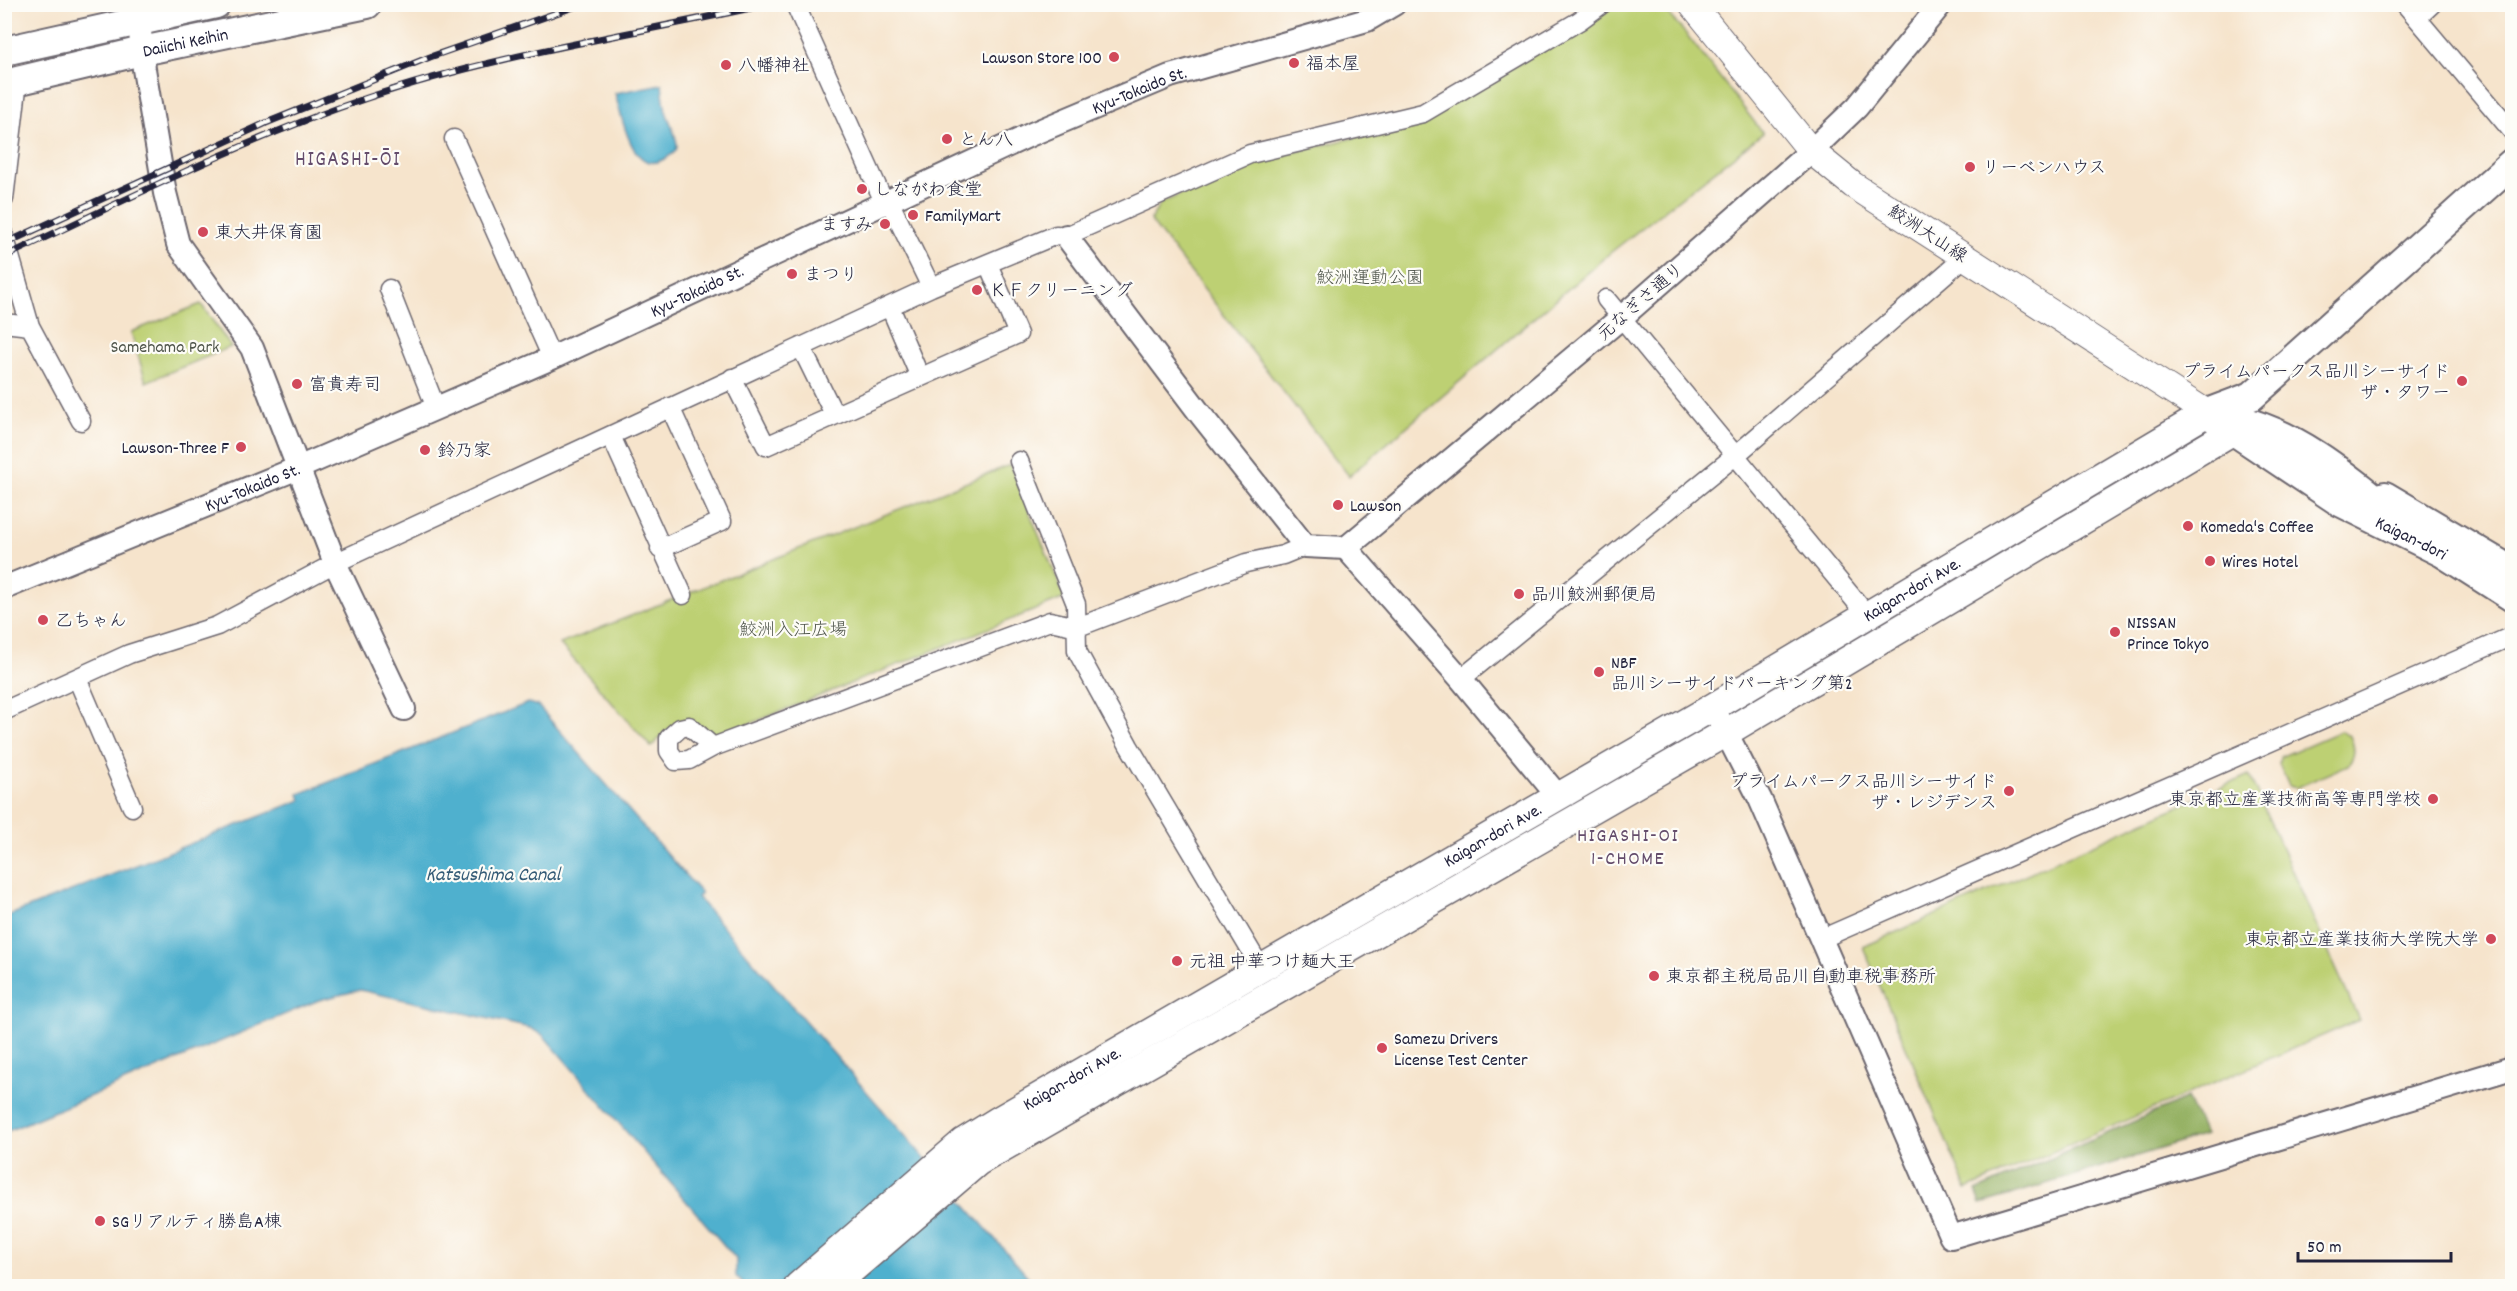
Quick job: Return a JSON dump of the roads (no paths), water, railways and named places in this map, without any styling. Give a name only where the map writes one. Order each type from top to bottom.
[{"type":"highway","name":"Daiichi Keihin","points":[[4,51],[137,12],[216,4]]},
{"type":"highway","name":"Daiichi Keihin","points":[[11,82],[142,51],[366,4]]},
{"type":"highway","points":[[2207,413],[2243,416],[2512,163]]},
{"type":"highway","name":"Kaigan-dori","points":[[2207,413],[2243,416],[2290,441],[2343,474],[2443,553]]},
{"type":"highway","name":"Kaigan-dori","points":[[2243,416],[2340,502],[2443,553]]},
{"type":"highway","points":[[2343,474],[2421,515],[2512,571]]},
{"type":"highway","points":[[2340,502],[2512,617]]},
{"type":"highway","points":[[2443,553],[2512,597]]},
{"type":"main road","name":"鮫洲大山線","points":[[1692,4],[1811,151],[1852,185],[2207,413]]},
{"type":"main road","name":"Kaigan-dori Ave.","points":[[798,1287],[971,1152],[1260,968],[1713,707],[2207,413]]},
{"type":"main road","name":"Kaigan-dori Ave.","points":[[833,1287],[971,1152],[1727,732],[2243,416]]},
{"type":"street","points":[[795,4],[887,203],[931,287]]},
{"type":"street","name":"Kyu-Tokaido St.","points":[[4,588],[298,468],[552,358],[1032,134],[1170,76],[1367,20],[1394,4]]},
{"type":"street","points":[[4,711],[129,654],[218,626],[334,563],[931,287],[1056,235],[1066,236],[1250,154],[1423,113],[1579,21],[1602,4]]},
{"type":"street","name":"元なぎさ通り","points":[[1346,548],[1622,318],[1811,151],[1857,107],[1941,4]]},
{"type":"street","points":[[2432,4],[2411,11],[2512,131]]},
{"type":"street","points":[[137,12],[165,193],[177,244],[252,348],[334,563],[404,709]]},
{"type":"street","points":[[5,195],[11,82]]},
{"type":"street","points":[[454,138],[552,358]]},
{"type":"street","points":[[4,235],[30,326],[81,421]]},
{"type":"street","points":[[1066,236],[1194,406],[1305,546]]},
{"type":"street","points":[[1461,680],[1736,454],[1965,257]]},
{"type":"street","points":[[732,378],[766,446],[1018,334],[988,264]]},
{"type":"street","points":[[389,289],[436,408]]},
{"type":"street","points":[[1606,299],[1867,615]]},
{"type":"street","points":[[890,307],[920,377]]},
{"type":"street","points":[[4,323],[30,326]]},
{"type":"street","points":[[801,347],[834,414]]},
{"type":"street","points":[[660,549],[722,521],[670,407]]},
{"type":"street","points":[[611,436],[660,549],[683,595]]},
{"type":"street","points":[[1019,461],[1076,604],[1077,651],[1134,756],[1260,968]]},
{"type":"street","points":[[713,747],[1050,621],[1078,627],[1246,563],[1283,555],[1305,546],[1346,548],[1557,795]]},
{"type":"street","points":[[1821,939],[2512,636]]},
{"type":"street","points":[[77,678],[132,807]]},
{"type":"street","points":[[1713,707],[1760,799],[1951,1237],[2512,1068]]},
{"type":"water","points":[[662,84],[666,111],[677,146],[676,151],[672,154],[653,162],[644,160],[636,152],[625,128],[615,93]]},
{"type":"water","name":"Katsushima Canal","points":[[528,703],[538,706],[701,893],[697,897],[1036,1286],[745,1286],[736,1276],[736,1259],[543,1035],[530,1028],[360,990],[319,1000],[5,1132],[5,917],[301,800],[299,794]]},
{"type":"railway","points":[[4,244],[266,123],[430,57],[582,4]]},
{"type":"railway","points":[[4,257],[229,152],[367,98],[465,69],[516,57],[769,4]]},
{"type":"place","name":"Lawson Store 100","points":[[1114,57]]},
{"type":"place","name":"福本屋","points":[[1294,63]]},
{"type":"place","name":"八幡神社","points":[[726,65]]},
{"type":"place","name":"とん八","points":[[947,139]]},
{"type":"place","name":"リーベンハウス","points":[[1970,167]]},
{"type":"place","name":"しながわ食堂","points":[[862,189]]},
{"type":"place","name":"FamilyMart","points":[[913,215]]},
{"type":"place","name":"ますみ","points":[[885,224]]},
{"type":"place","name":"東大井保育園","points":[[203,232]]},
{"type":"place","name":"まつり","points":[[792,274]]},
{"type":"place","name":"ＫＦクリーニング","points":[[977,290]]},
{"type":"place","name":"プライムパークス品川シーサイド ザ・タワー","points":[[2462,381]]},
{"type":"place","name":"富貴寿司","points":[[297,384]]},
{"type":"place","name":"Lawson-Three F","points":[[241,447]]},
{"type":"place","name":"鈴乃家","points":[[425,450]]},
{"type":"place","name":"Lawson","points":[[1338,505]]},
{"type":"place","name":"Komeda's Coffee","points":[[2188,526]]},
{"type":"place","name":"Wires Hotel","points":[[2210,561]]},
{"type":"place","name":"品川鮫洲郵便局","points":[[1519,594]]},
{"type":"place","name":"乙ちゃん","points":[[43,620]]},
{"type":"place","name":"NISSAN Prince Tokyo","points":[[2115,632]]},
{"type":"place","name":"NBF 品川シーサイドパーキング第2","points":[[1599,672]]},
{"type":"place","name":"プライムパークス品川シーサイド ザ・レジデンス","points":[[2009,791]]},
{"type":"place","name":"東京都立産業技術高等専門学校","points":[[2433,799]]},
{"type":"place","name":"東京都立産業技術大学院大学","points":[[2491,939]]},
{"type":"place","name":"元祖 中華つけ麺大王","points":[[1177,961]]},
{"type":"place","name":"東京都主税局品川自動車税事務所","points":[[1654,976]]},
{"type":"place","name":"Samezu Drivers License Test Center","points":[[1382,1048]]},
{"type":"place","name":"SGリアルティ勝島A棟","points":[[100,1221]]},
{"type":"district","name":"HIGASHI-ŌI","points":[[348,158]]},
{"type":"district","name":"HIGASHI-OI 1-CHOME","points":[[1628,846]]},
{"type":"park label","name":"鮫洲運動公園","points":[[1370,277]]},
{"type":"park label","name":"Samehama Park","points":[[165,346]]},
{"type":"park label","name":"鮫洲入江広場","points":[[793,629]]}]
